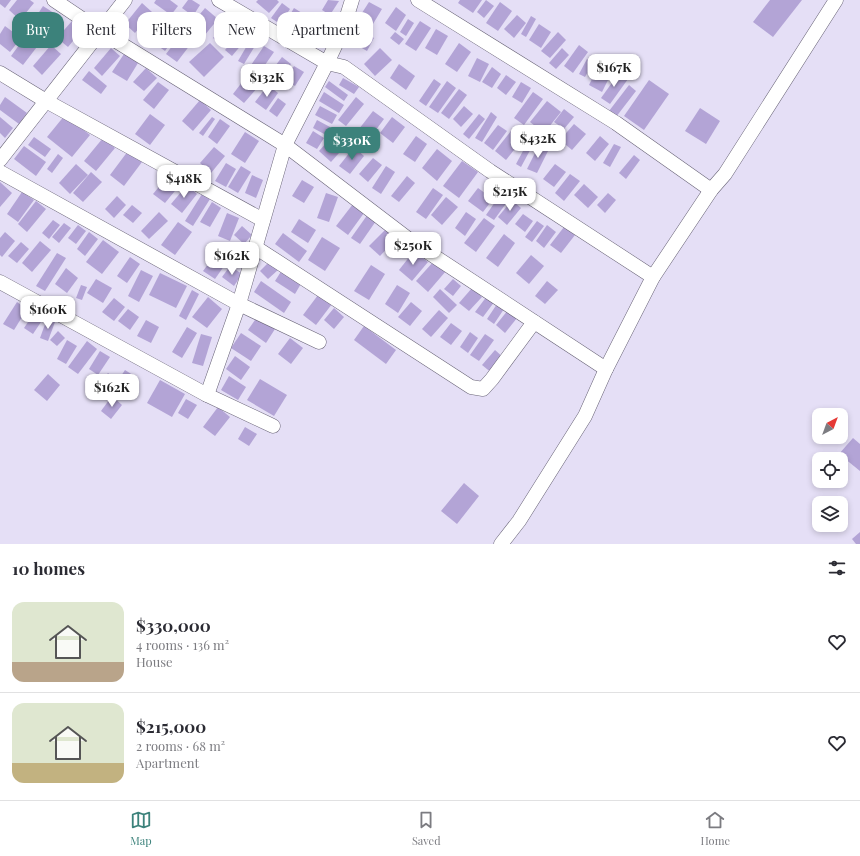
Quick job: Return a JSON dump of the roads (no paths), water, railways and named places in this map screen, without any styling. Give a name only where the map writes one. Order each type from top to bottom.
[{"type":"street","points":[[54,0],[72,12]]},
{"type":"street","points":[[115,12],[124,0]]},
{"type":"street","points":[[219,0],[327,63],[344,67],[490,171],[653,277]]},
{"type":"street","points":[[208,395],[239,304],[284,145],[327,63],[343,28],[352,0]]},
{"type":"street","points":[[418,0],[616,123],[711,190]]},
{"type":"street","points":[[501,544],[519,521],[585,416],[606,369],[653,277],[711,190],[725,174],[836,0]]},
{"type":"street","points":[[0,160],[87,48]]},
{"type":"street","points":[[127,48],[284,145],[411,241],[606,369]]},
{"type":"street","points":[[0,73],[46,101],[263,220]]},
{"type":"street","points":[[0,172],[239,304],[319,342]]},
{"type":"street","points":[[255,247],[471,387],[483,389],[534,322]]},
{"type":"street","points":[[0,282],[208,395],[272,426]]}]
